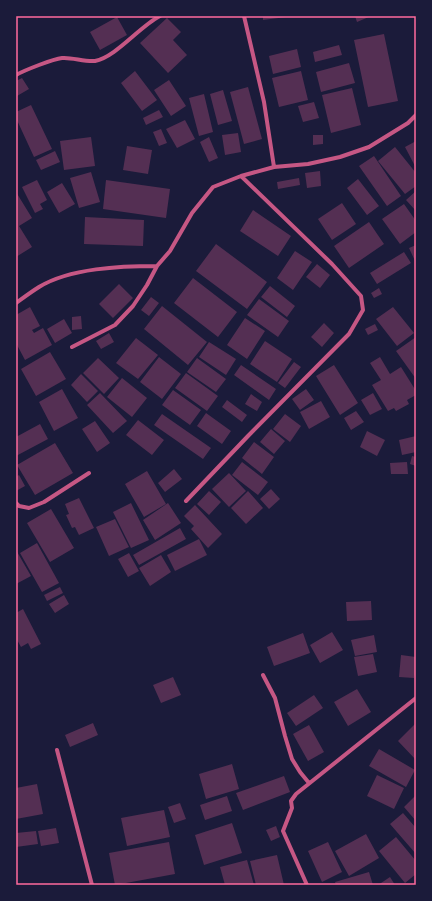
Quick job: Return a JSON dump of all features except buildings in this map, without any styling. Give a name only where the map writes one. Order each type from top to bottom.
[{"type":"street","points":[[16,75],[61,58],[95,61],[112,54],[151,21],[160,16]]},
{"type":"street","points":[[244,16],[264,102],[274,167]]},
{"type":"street","points":[[72,347],[115,326],[133,306],[157,266],[170,251],[192,213],[213,187],[241,176],[274,167],[308,164],[340,157],[369,147],[408,123],[416,116]]},
{"type":"street","points":[[186,501],[349,334],[363,310],[361,296],[332,264],[241,176]]},
{"type":"street","points":[[16,303],[40,286],[72,273],[131,266],[157,266]]},
{"type":"street","points":[[16,503],[19,506],[29,508],[44,502],[89,473]]},
{"type":"street","points":[[264,676],[275,698],[284,736],[292,759],[309,783]]},
{"type":"street","points":[[307,885],[283,831],[292,808],[291,801],[296,794],[309,783],[416,698]]},
{"type":"street","points":[[57,750],[92,885]]}]
